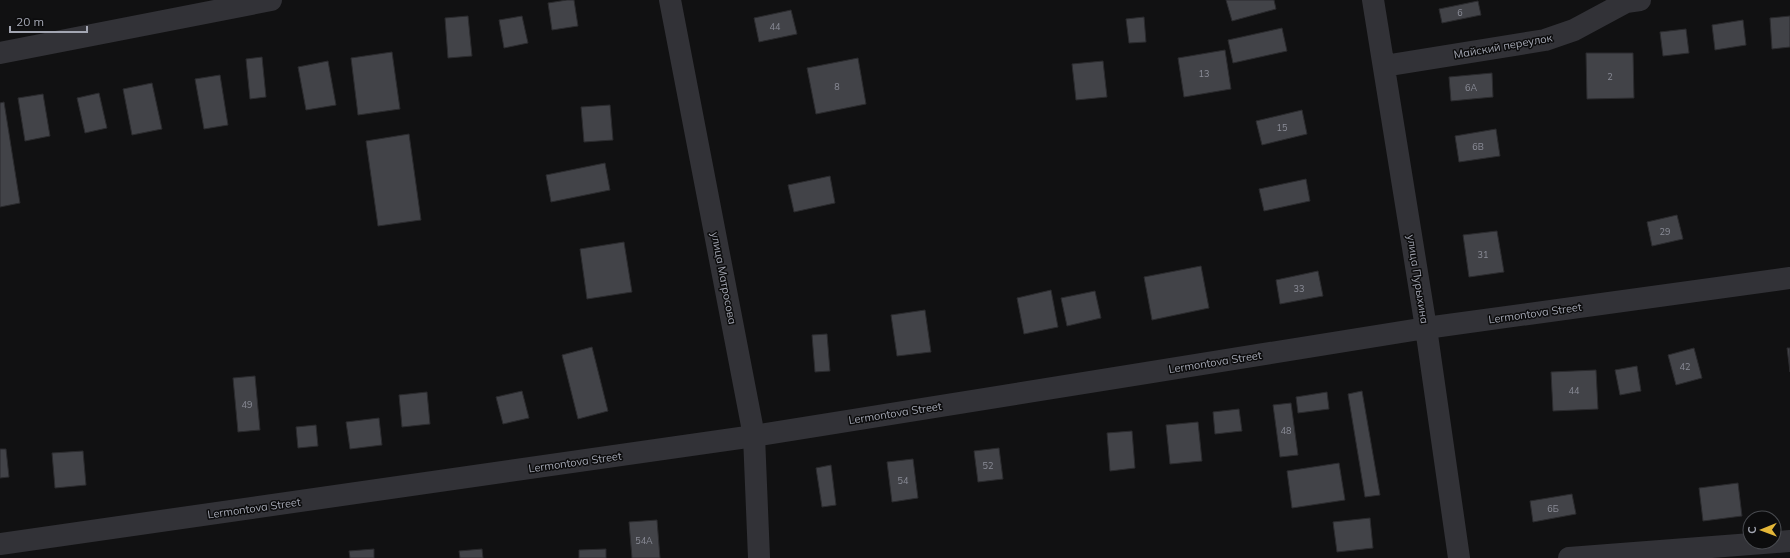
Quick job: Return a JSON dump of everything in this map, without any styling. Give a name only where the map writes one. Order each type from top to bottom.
[{"type":"street","points":[[0,53],[271,0]]},
{"type":"street","name":"улица Матросова","points":[[670,0],[754,436],[759,558]]},
{"type":"street","name":"улица Пурыхина","points":[[1373,0],[1426,328],[1459,558]]},
{"type":"street","name":"Майский переулок","points":[[1384,66],[1545,40],[1574,30],[1626,2],[1640,0]]},
{"type":"street","name":"Lermontova Street","points":[[0,544],[754,436],[1426,328],[1790,278]]},
{"type":"street","points":[[1569,558],[1790,541]]},
{"type":"building","points":[[574,0],[578,26],[552,30],[548,3]]},
{"type":"building","points":[[1226,0],[1274,0],[1276,9],[1232,21]]},
{"type":"building","points":[[1478,1],[1481,15],[1442,23],[1439,9]]},
{"type":"building","points":[[791,10],[797,34],[759,42],[754,18]]},
{"type":"building","points":[[468,16],[472,56],[448,58],[445,18]]},
{"type":"building","points":[[522,16],[528,43],[504,48],[499,20]]},
{"type":"building","points":[[1790,16],[1790,47],[1772,49],[1770,18]]},
{"type":"building","points":[[1144,17],[1146,42],[1129,43],[1126,19]]},
{"type":"building","points":[[1743,20],[1746,45],[1715,50],[1712,25]]},
{"type":"building","points":[[1282,28],[1287,51],[1233,63],[1228,40]]},
{"type":"building","points":[[1686,29],[1689,53],[1663,56],[1660,32]]},
{"type":"building","points":[[1225,50],[1231,89],[1184,97],[1178,58]]},
{"type":"building","points":[[392,52],[400,109],[358,115],[351,58]]},
{"type":"building","points":[[1586,53],[1633,53],[1634,98],[1587,99]]},
{"type":"building","points":[[262,57],[266,97],[250,99],[246,59]]},
{"type":"building","points":[[858,58],[866,104],[816,114],[807,68]]},
{"type":"building","points":[[328,61],[336,105],[306,110],[298,67]]},
{"type":"building","points":[[1103,61],[1107,97],[1076,100],[1072,64]]},
{"type":"building","points":[[1492,73],[1493,97],[1451,101],[1449,77]]},
{"type":"building","points":[[220,75],[228,125],[204,129],[195,79]]},
{"type":"building","points":[[152,83],[162,129],[132,135],[123,89]]},
{"type":"building","points":[[99,93],[107,128],[85,133],[77,98]]},
{"type":"building","points":[[43,94],[50,136],[25,141],[18,98]]},
{"type":"building","points":[[4,102],[20,203],[0,207],[0,103]]},
{"type":"building","points":[[610,105],[613,140],[584,142],[581,107]]},
{"type":"building","points":[[1302,110],[1307,134],[1262,145],[1256,121]]},
{"type":"building","points":[[1496,129],[1500,156],[1459,162],[1455,136]]},
{"type":"building","points":[[409,134],[421,220],[378,226],[366,141]]},
{"type":"building","points":[[605,163],[610,190],[551,202],[546,175]]},
{"type":"building","points":[[830,176],[835,203],[794,212],[788,185]]},
{"type":"building","points":[[1306,179],[1310,201],[1264,211],[1259,189]]},
{"type":"building","points":[[1677,215],[1683,239],[1652,246],[1647,222]]},
{"type":"building","points":[[1497,231],[1504,272],[1469,277],[1463,235]]},
{"type":"building","points":[[624,242],[632,292],[587,299],[580,249]]},
{"type":"building","points":[[1201,266],[1209,308],[1152,320],[1144,277]]},
{"type":"building","points":[[1318,271],[1323,296],[1280,304],[1276,280]]},
{"type":"building","points":[[1051,290],[1058,327],[1024,334],[1017,298]]},
{"type":"building","points":[[1095,291],[1101,318],[1067,326],[1061,298]]},
{"type":"building","points":[[925,310],[931,352],[897,356],[891,315]]},
{"type":"building","points":[[827,334],[830,371],[815,372],[812,335]]},
{"type":"building","points":[[592,347],[608,411],[578,419],[562,355]]},
{"type":"building","points":[[1694,348],[1702,378],[1676,385],[1668,355]]},
{"type":"building","points":[[1787,348],[1790,348],[1790,372]]},
{"type":"building","points":[[1637,366],[1641,391],[1620,395],[1615,370]]},
{"type":"building","points":[[1596,370],[1598,409],[1553,411],[1551,372]]},
{"type":"building","points":[[255,376],[260,430],[238,432],[233,378]]},
{"type":"building","points":[[522,391],[529,418],[503,424],[496,397]]},
{"type":"building","points":[[1362,391],[1380,495],[1365,497],[1348,394]]},
{"type":"building","points":[[427,392],[430,424],[402,427],[399,395]]},
{"type":"building","points":[[1327,392],[1329,409],[1298,413],[1296,397]]},
{"type":"building","points":[[1291,403],[1298,455],[1280,457],[1273,405]]},
{"type":"building","points":[[1239,409],[1242,431],[1215,434],[1213,412]]},
{"type":"building","points":[[379,418],[382,445],[350,449],[346,422]]},
{"type":"building","points":[[1198,422],[1202,461],[1170,464],[1166,425]]},
{"type":"building","points":[[316,425],[318,446],[298,448],[296,427]]},
{"type":"building","points":[[1132,431],[1135,468],[1110,471],[1107,433]]},
{"type":"building","points":[[999,448],[1003,479],[978,482],[974,451]]},
{"type":"building","points":[[0,449],[6,449],[9,477],[0,478]]},
{"type":"building","points":[[83,451],[86,485],[55,488],[52,453]]},
{"type":"building","points":[[913,459],[918,498],[892,502],[887,462]]},
{"type":"building","points":[[1339,463],[1345,500],[1292,508],[1287,471]]},
{"type":"building","points":[[831,465],[836,505],[822,507],[816,468]]},
{"type":"building","points":[[1738,483],[1742,516],[1703,521],[1699,488]]},
{"type":"building","points":[[1572,494],[1576,514],[1533,522],[1530,501]]},
{"type":"building","points":[[1370,518],[1373,548],[1337,552],[1333,522]]},
{"type":"building","points":[[657,520],[660,558],[632,558],[629,522]]},
{"type":"building","points":[[374,549],[374,558],[350,558],[349,551]]},
{"type":"building","points":[[482,549],[483,558],[460,558],[459,551]]},
{"type":"building","points":[[606,549],[606,558],[579,558],[579,550]]}]
